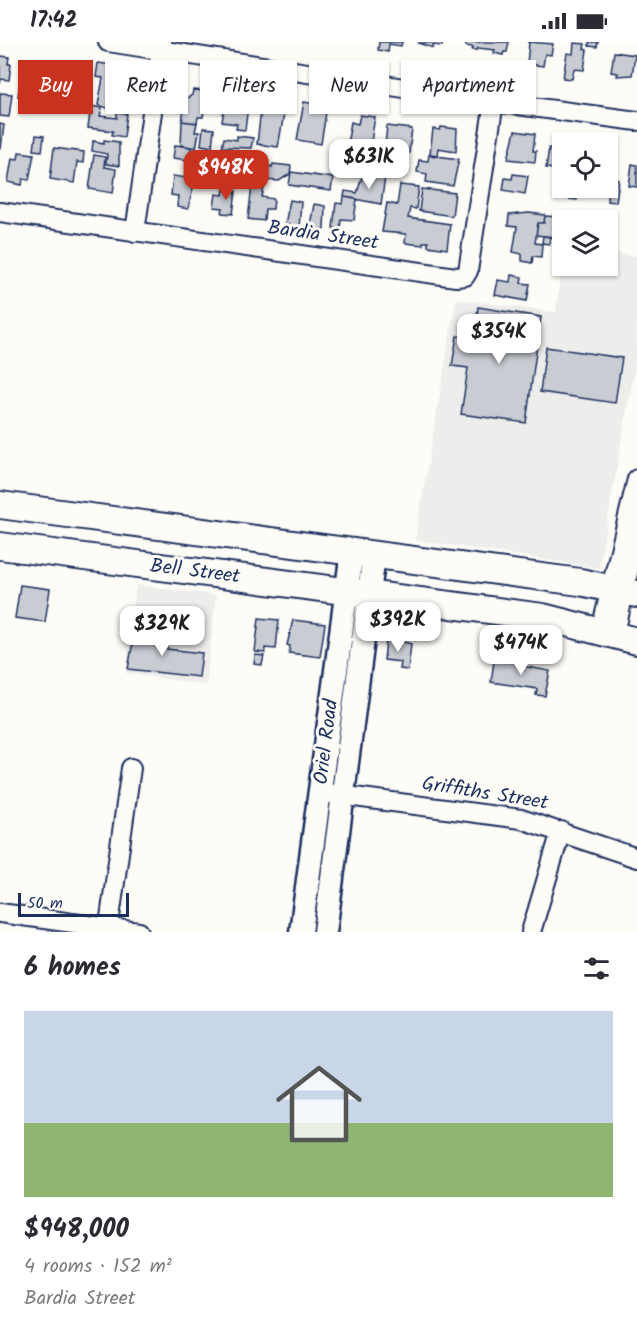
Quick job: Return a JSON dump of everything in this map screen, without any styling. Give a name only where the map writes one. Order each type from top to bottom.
[{"type":"highway","name":"Bell Street","points":[[0,505],[363,553],[625,591]]},
{"type":"highway","name":"Bell Street","points":[[0,546],[543,617],[618,635]]},
{"type":"main road","name":"Oriel Road","points":[[325,932],[332,794],[363,553]]},
{"type":"main road","name":"Oriel Road","points":[[301,932],[332,794]]},
{"type":"street","points":[[108,42],[161,46],[401,86]]},
{"type":"street","points":[[135,232],[161,46]]},
{"type":"street","points":[[536,108],[637,121]]},
{"type":"street","name":"Bardia Street","points":[[0,212],[456,278],[465,276],[468,271],[492,114]]},
{"type":"street","points":[[618,635],[625,591],[622,533],[636,488]]},
{"type":"street","points":[[109,930],[131,768]]},
{"type":"street","name":"Griffiths Street","points":[[332,794],[521,819],[637,858]]},
{"type":"street","points":[[531,932],[561,831]]},
{"type":"street","points":[[0,913],[109,930],[139,932]]},
{"type":"shaded area","points":[[618,253],[637,256],[637,355],[599,568],[415,540],[456,299],[556,312],[560,276],[618,276]]},
{"type":"shaded area","points":[[136,585],[216,595],[206,685],[126,673]]},
{"type":"building","points":[[379,42],[402,42],[401,46],[389,44],[388,52],[378,50]]},
{"type":"building","points":[[443,42],[442,46],[433,45],[433,48],[418,43]]},
{"type":"building","points":[[466,42],[509,42],[507,52],[503,55],[494,53],[495,50],[478,48],[472,50],[473,47],[466,46]]},
{"type":"building","points":[[529,42],[553,44],[551,55],[545,54],[543,66],[536,65],[536,60],[527,60]]},
{"type":"building","points":[[589,42],[598,42],[597,47],[589,46]]},
{"type":"building","points":[[574,43],[585,44],[584,49],[587,50],[584,70],[574,69],[572,79],[563,78],[567,53],[573,54]]},
{"type":"building","points":[[614,52],[635,55],[632,75],[617,76],[618,73],[611,72]]},
{"type":"building","points":[[0,56],[9,57],[8,64],[11,64],[9,80],[1,79],[0,84]]},
{"type":"building","points":[[98,63],[105,64],[105,107],[98,105],[103,78],[96,77]]},
{"type":"building","points":[[193,90],[200,90],[200,114],[203,114],[203,117],[198,117],[197,123],[182,121],[183,114],[188,114],[188,98],[192,95]]},
{"type":"building","points":[[0,93],[12,94],[9,117],[0,116]]},
{"type":"building","points":[[304,102],[309,103],[309,114],[326,114],[321,144],[297,140]]},
{"type":"building","points":[[93,106],[102,108],[100,116],[117,118],[117,114],[127,114],[124,137],[112,135],[113,131],[88,128]]},
{"type":"building","points":[[223,114],[247,114],[245,130],[236,129],[237,124],[222,122]]},
{"type":"building","points":[[260,114],[284,114],[278,147],[257,144]]},
{"type":"building","points":[[360,115],[375,117],[368,160],[345,156],[351,122],[358,124]]},
{"type":"building","points":[[182,121],[197,123],[195,132],[199,132],[196,148],[181,145]]},
{"type":"building","points":[[0,124],[4,125],[1,149],[0,148]]},
{"type":"building","points":[[387,126],[412,129],[409,153],[399,152],[399,147],[385,146]]},
{"type":"building","points":[[441,127],[457,129],[456,151],[438,148],[437,155],[430,154],[433,129],[440,130]]},
{"type":"building","points":[[203,128],[214,129],[212,147],[201,145]]},
{"type":"building","points":[[515,131],[535,134],[533,151],[536,151],[535,162],[508,159]]},
{"type":"building","points":[[36,135],[44,136],[42,151],[34,150]]},
{"type":"building","points":[[237,136],[253,138],[251,148],[222,147],[224,138],[237,140]]},
{"type":"building","points":[[104,140],[119,142],[119,166],[106,164],[107,154],[92,151],[93,141],[104,143]]},
{"type":"building","points":[[175,145],[191,147],[189,160],[173,158]]},
{"type":"building","points":[[54,148],[84,152],[83,163],[77,162],[74,183],[50,179]]},
{"type":"building","points":[[549,148],[552,148],[552,169],[546,168]]},
{"type":"building","points":[[19,152],[34,154],[29,180],[23,179],[22,185],[8,182],[12,158],[18,159]]},
{"type":"building","points":[[94,155],[105,157],[104,167],[116,169],[113,193],[89,189]]},
{"type":"building","points":[[429,155],[459,159],[453,186],[426,182],[427,174],[417,172],[419,160],[428,161]]},
{"type":"building","points":[[225,163],[242,165],[243,182],[223,178]]},
{"type":"building","points":[[260,163],[272,167],[273,164],[291,166],[290,174],[279,181],[263,180],[262,184],[251,183],[252,173],[261,174]]},
{"type":"building","points":[[632,164],[637,165],[637,187],[629,186]]},
{"type":"building","points":[[188,171],[197,172],[188,209],[177,207],[178,196],[171,195],[173,176],[187,178]]},
{"type":"building","points":[[291,172],[333,178],[331,191],[289,185]]},
{"type":"building","points":[[363,174],[385,177],[381,204],[344,197],[345,191],[357,193]]},
{"type":"building","points":[[513,174],[528,176],[525,194],[503,190],[505,178],[512,179]]},
{"type":"building","points":[[400,185],[419,187],[416,209],[410,208],[408,218],[450,224],[447,249],[428,246],[428,242],[423,242],[423,245],[405,243],[406,234],[382,232],[387,203],[397,205]]},
{"type":"building","points":[[252,186],[264,188],[262,197],[274,199],[273,209],[265,209],[264,221],[248,219]]},
{"type":"building","points":[[224,189],[236,191],[233,214],[222,213],[223,208],[214,207],[216,194],[223,195]]},
{"type":"building","points":[[422,189],[455,193],[452,216],[419,211]]},
{"type":"building","points":[[344,197],[357,199],[354,220],[341,219],[340,229],[333,228],[336,203],[343,204]]},
{"type":"building","points":[[607,198],[617,198],[616,202],[607,201]]},
{"type":"building","points":[[290,200],[301,202],[299,228],[285,224]]},
{"type":"building","points":[[314,204],[325,206],[324,229],[309,230]]},
{"type":"building","points":[[529,213],[545,215],[544,223],[538,223],[535,243],[542,244],[541,257],[533,256],[532,263],[522,261],[522,254],[513,252],[517,227],[508,226],[509,215]]},
{"type":"building","points":[[545,216],[552,217],[552,237],[536,235],[538,223],[544,223]]},
{"type":"building","points":[[543,236],[550,237],[549,244],[542,243]]},
{"type":"building","points":[[511,275],[522,277],[521,283],[530,284],[527,301],[495,295],[498,280],[510,282]]},
{"type":"building","points":[[478,307],[541,317],[526,423],[461,414],[468,368],[452,366],[457,336],[474,338]]},
{"type":"building","points":[[546,347],[622,358],[615,403],[540,392]]},
{"type":"building","points":[[20,585],[50,589],[45,622],[15,618]]},
{"type":"building","points":[[259,618],[279,620],[276,649],[265,648],[265,653],[255,652]]},
{"type":"building","points":[[293,620],[325,624],[320,657],[289,653],[290,646],[287,645]]},
{"type":"building","points":[[135,631],[155,633],[154,640],[168,641],[167,649],[202,653],[199,677],[128,669]]},
{"type":"building","points":[[395,639],[411,644],[408,670],[400,669],[401,662],[384,660],[386,641],[394,642]]},
{"type":"building","points":[[255,655],[264,656],[262,665],[254,664]]},
{"type":"building","points":[[494,661],[517,662],[516,665],[550,671],[545,696],[536,695],[537,689],[491,682]]}]
